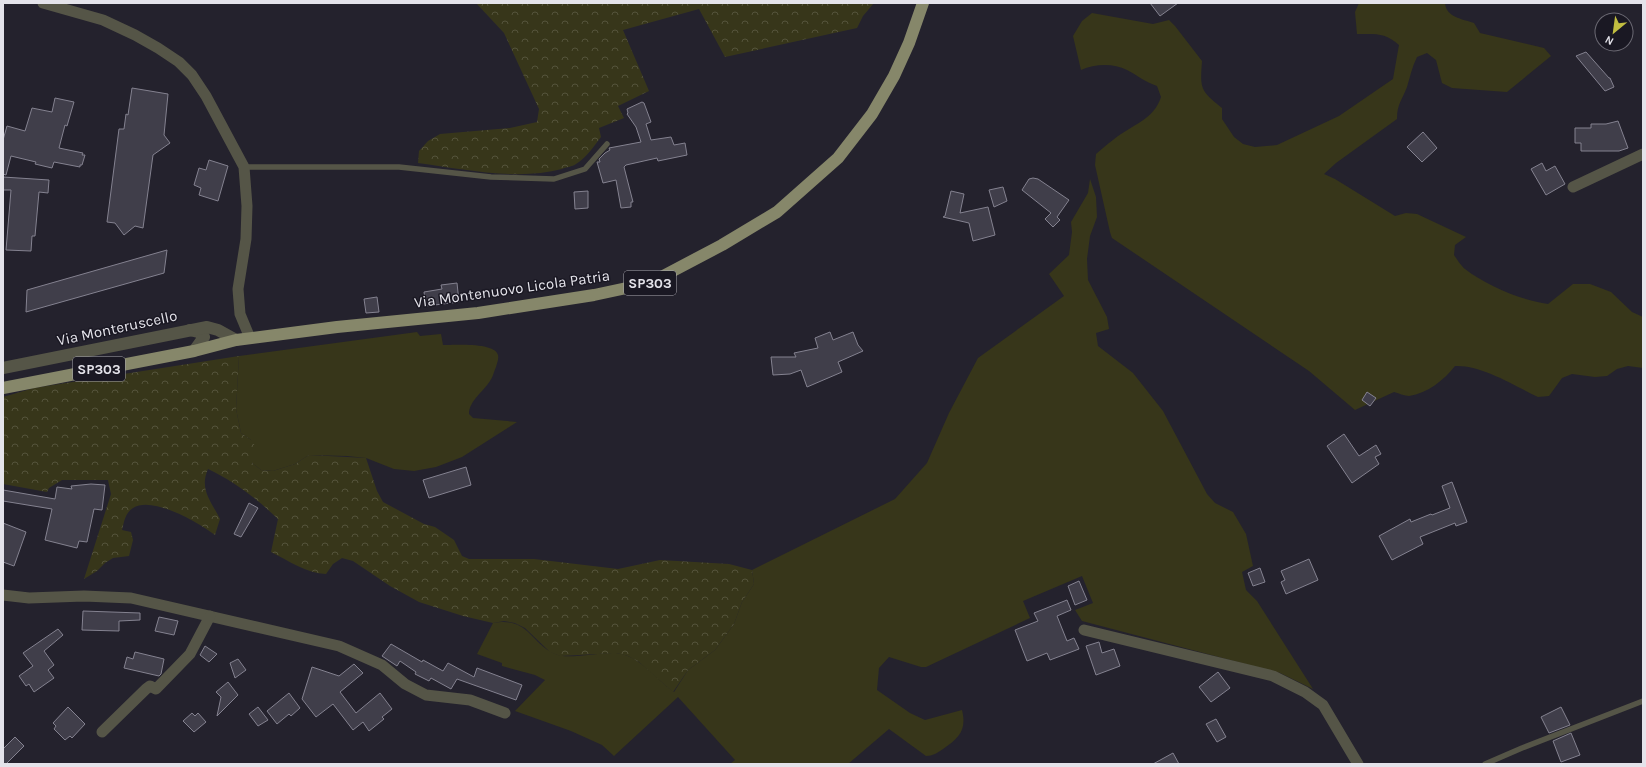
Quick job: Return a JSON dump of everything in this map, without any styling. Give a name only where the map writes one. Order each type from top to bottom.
[{"type":"main road","name":"Via Montenuovo Licola Patria","points":[[3,388],[194,351],[236,340],[337,327],[478,313],[594,295],[650,283],[722,246],[776,212],[838,158],[872,114],[894,76],[909,43],[922,3]]},
{"type":"street","points":[[43,3],[102,20],[141,38],[179,62],[192,75],[206,96],[244,167],[247,206],[246,239],[238,289],[240,314],[250,338]]},
{"type":"street","points":[[1573,187],[1643,154]]},
{"type":"street","name":"Via Monteruscello","points":[[3,368],[207,327],[218,330],[236,340]]},
{"type":"street","points":[[188,330],[202,333],[204,337],[194,351]]},
{"type":"street","points":[[3,595],[29,598],[84,596],[131,598],[339,646],[382,665],[405,684],[426,695],[470,700],[505,713]]},
{"type":"street","points":[[102,732],[146,689],[150,686],[156,689],[190,654],[210,616]]},
{"type":"street","points":[[1084,630],[1273,676],[1305,692],[1323,705],[1358,764]]},
{"type":"lane","points":[[244,167],[399,166],[491,176],[554,179],[585,169],[607,144]]},
{"type":"lane","points":[[1485,764],[1643,701]]},
{"type":"green space","points":[[476,3],[874,3],[863,16],[857,28],[725,57],[699,9],[623,30],[649,91],[618,106],[624,118],[599,128],[601,137],[586,155],[573,166],[545,172],[509,174],[471,171],[418,163],[419,151],[428,141],[440,134],[510,128],[537,122],[539,109],[504,33]]},
{"type":"green space","points":[[1359,3],[1445,3],[1446,8],[1451,14],[1460,19],[1474,23],[1480,33],[1544,48],[1551,56],[1507,92],[1452,88],[1442,83],[1436,60],[1427,53],[1417,57],[1399,106],[1397,119],[1336,163],[1324,174],[1335,179],[1395,216],[1406,213],[1417,214],[1466,237],[1455,245],[1454,255],[1464,268],[1483,281],[1516,296],[1548,304],[1573,284],[1590,284],[1611,292],[1632,312],[1643,317],[1643,368],[1628,366],[1617,369],[1607,376],[1595,377],[1572,374],[1562,378],[1549,396],[1538,397],[1487,372],[1455,366],[1441,381],[1423,392],[1409,396],[1394,392],[1355,410],[1309,371],[1112,238],[1095,165],[1096,154],[1120,135],[1147,117],[1158,105],[1161,97],[1157,86],[1122,68],[1104,65],[1092,66],[1081,70],[1073,36],[1082,21],[1092,13],[1153,24],[1169,20],[1202,61],[1201,78],[1205,93],[1222,108],[1222,119],[1234,137],[1243,144],[1255,147],[1277,145],[1339,116],[1393,79],[1399,45],[1384,36],[1375,34],[1357,34],[1355,12]]},
{"type":"green space","points":[[1090,179],[1096,197],[1097,217],[1090,236],[1087,259],[1088,280],[1107,317],[1109,329],[1096,333],[1098,346],[1133,373],[1163,411],[1207,494],[1215,503],[1233,512],[1246,534],[1253,566],[1242,572],[1246,590],[1257,601],[1313,689],[1280,673],[1082,621],[1075,610],[1093,603],[1082,576],[1023,601],[1030,618],[926,667],[921,667],[889,657],[879,668],[877,690],[910,713],[925,720],[962,710],[963,723],[960,733],[949,745],[931,755],[926,756],[889,729],[848,764],[730,764],[735,760],[678,697],[614,756],[602,745],[571,731],[515,711],[545,680],[535,675],[502,666],[502,663],[477,654],[493,623],[505,622],[522,627],[541,645],[558,655],[570,656],[616,653],[632,658],[647,668],[674,692],[688,670],[715,650],[734,624],[742,602],[754,584],[752,570],[895,499],[927,463],[949,413],[978,358],[1064,296],[1049,274],[1069,255],[1072,232],[1071,222],[1088,193]]},
{"type":"green space","points":[[417,332],[420,336],[441,334],[443,345],[474,345],[490,348],[495,351],[498,358],[493,376],[471,405],[469,414],[473,418],[517,422],[462,457],[436,467],[414,471],[394,469],[366,458],[347,456],[309,455],[295,464],[273,471],[261,470],[252,463],[251,440],[241,433],[236,409],[239,356]]},
{"type":"green space","points":[[239,356],[236,409],[241,433],[251,440],[258,450],[252,463],[261,470],[273,471],[295,464],[309,455],[366,458],[377,491],[383,502],[424,524],[435,527],[454,540],[462,556],[469,559],[534,559],[618,569],[660,560],[729,564],[752,570],[754,584],[742,602],[734,624],[715,650],[688,670],[673,692],[639,662],[628,656],[617,653],[560,656],[550,652],[525,628],[515,623],[504,621],[493,623],[463,616],[419,602],[390,586],[353,561],[342,558],[333,564],[326,574],[298,566],[271,552],[278,519],[245,491],[208,469],[205,489],[220,519],[215,535],[175,512],[152,505],[141,505],[130,510],[123,524],[122,530],[131,532],[133,540],[129,556],[113,558],[84,579],[111,494],[108,480],[62,480],[49,488],[47,492],[3,484],[3,397],[34,388]]},
{"type":"building","points":[[1150,3],[1178,3],[1160,16]]},
{"type":"building","points":[[1586,52],[1610,78],[1614,87],[1605,91],[1576,56]]},
{"type":"building","points":[[132,88],[168,94],[164,135],[170,143],[153,155],[143,228],[135,226],[124,235],[115,223],[107,222],[119,129],[124,129],[126,114],[128,115]]},
{"type":"building","points":[[55,98],[74,102],[67,126],[65,125],[59,148],[83,153],[82,155],[85,155],[82,165],[80,165],[80,167],[54,162],[52,168],[35,164],[36,162],[11,156],[6,175],[3,174],[3,140],[7,126],[25,131],[32,108],[52,112]]},
{"type":"building","points":[[642,102],[644,103],[651,122],[646,124],[651,140],[671,137],[674,145],[685,143],[687,155],[658,161],[657,158],[626,165],[624,167],[633,202],[631,202],[631,207],[621,208],[616,180],[603,183],[597,162],[600,162],[599,159],[610,150],[609,148],[641,142],[636,127],[627,114],[627,109]]},
{"type":"building","points":[[1618,121],[1628,148],[1619,151],[1581,151],[1581,143],[1575,143],[1575,128],[1591,128],[1591,124],[1606,124]]},
{"type":"building","points":[[1423,132],[1437,148],[1422,162],[1407,147]]},
{"type":"building","points":[[209,160],[228,166],[218,201],[199,195],[201,188],[194,185],[199,168],[206,170]]},
{"type":"building","points":[[1542,163],[1546,171],[1555,166],[1565,184],[1546,195],[1531,169]]},
{"type":"building","points":[[3,177],[49,180],[48,193],[39,192],[35,236],[32,236],[31,251],[6,250],[11,190],[3,190]]},
{"type":"building","points":[[1029,179],[1038,179],[1069,200],[1057,217],[1060,220],[1053,227],[1045,219],[1051,213],[1022,190]]},
{"type":"building","points":[[1003,187],[1007,201],[994,207],[989,190]]},
{"type":"building","points":[[588,191],[588,208],[575,209],[574,192]]},
{"type":"building","points":[[951,191],[964,194],[960,213],[988,207],[995,235],[973,241],[969,223],[943,217],[945,216]]},
{"type":"building","points":[[167,250],[164,273],[26,312],[27,290]]},
{"type":"building","points":[[457,283],[459,302],[426,306],[424,292],[442,289],[441,285]]},
{"type":"building","points":[[377,297],[379,312],[366,313],[364,299]]},
{"type":"building","points":[[830,332],[833,340],[853,332],[858,345],[863,351],[838,362],[842,372],[807,387],[801,370],[790,374],[773,375],[771,357],[796,357],[794,353],[818,348],[815,338]]},
{"type":"building","points":[[1367,392],[1376,398],[1370,406],[1362,400]]},
{"type":"building","points":[[1344,434],[1359,456],[1376,445],[1381,454],[1375,457],[1379,464],[1352,483],[1327,446]]},
{"type":"building","points":[[466,467],[471,485],[429,498],[423,480]]},
{"type":"building","points":[[1452,482],[1467,522],[1456,526],[1455,523],[1420,537],[1423,544],[1392,560],[1379,536],[1410,519],[1411,522],[1450,508],[1442,486]]},
{"type":"building","points":[[91,484],[105,485],[102,510],[94,509],[87,542],[79,541],[77,548],[45,540],[52,509],[3,501],[3,490],[55,499],[57,487],[72,489],[71,486]]},
{"type":"building","points":[[249,503],[258,508],[241,537],[234,534]]},
{"type":"building","points":[[3,523],[26,532],[14,566],[3,562]]},
{"type":"building","points":[[1309,559],[1318,580],[1286,594],[1281,582],[1285,580],[1281,571]]},
{"type":"building","points":[[1260,568],[1265,582],[1253,586],[1248,573]]},
{"type":"building","points":[[1079,581],[1087,600],[1075,605],[1068,586]]},
{"type":"building","points":[[1067,600],[1071,610],[1057,616],[1067,641],[1074,638],[1079,649],[1050,660],[1047,653],[1027,661],[1015,630],[1038,621],[1034,613]]},
{"type":"building","points":[[83,611],[140,613],[140,620],[119,621],[119,631],[82,630]]},
{"type":"building","points":[[159,617],[178,621],[174,635],[155,631]]},
{"type":"building","points":[[58,629],[63,635],[44,651],[54,665],[48,670],[54,678],[34,692],[29,684],[26,686],[19,676],[33,666],[23,653]]},
{"type":"building","points":[[1099,642],[1102,653],[1114,649],[1120,666],[1096,675],[1086,646]]},
{"type":"building","points":[[391,644],[422,662],[423,660],[443,671],[448,663],[474,677],[477,668],[522,685],[516,700],[457,679],[451,689],[431,678],[429,681],[415,674],[416,672],[400,661],[397,666],[382,656]]},
{"type":"building","points":[[205,646],[217,654],[209,662],[200,655]]},
{"type":"building","points":[[135,652],[164,659],[161,674],[159,676],[124,668],[127,657],[133,659]]},
{"type":"building","points":[[238,659],[246,670],[235,678],[230,663]]},
{"type":"building","points":[[354,664],[363,673],[340,692],[356,713],[380,693],[392,709],[382,717],[384,719],[369,731],[363,722],[353,730],[333,704],[316,717],[302,699],[312,667],[339,676]]},
{"type":"building","points":[[1218,672],[1230,688],[1211,702],[1199,687]]},
{"type":"building","points":[[228,682],[238,695],[217,716],[221,697],[216,692]]},
{"type":"building","points":[[289,693],[300,708],[291,716],[289,714],[277,724],[267,711]]},
{"type":"building","points":[[68,707],[85,724],[72,738],[70,736],[65,740],[54,729],[56,726],[53,723]]},
{"type":"building","points":[[258,707],[268,720],[258,726],[249,714]]},
{"type":"building","points":[[1561,707],[1570,725],[1549,733],[1541,717]]},
{"type":"building","points":[[192,713],[195,716],[198,713],[206,722],[194,732],[183,721]]},
{"type":"building","points":[[1216,719],[1226,737],[1217,742],[1206,724]]},
{"type":"building","points":[[1571,733],[1580,755],[1561,762],[1553,741]]},
{"type":"building","points":[[15,737],[24,746],[6,764],[3,764],[3,749]]},
{"type":"building","points":[[1173,753],[1179,764],[1153,764]]}]
